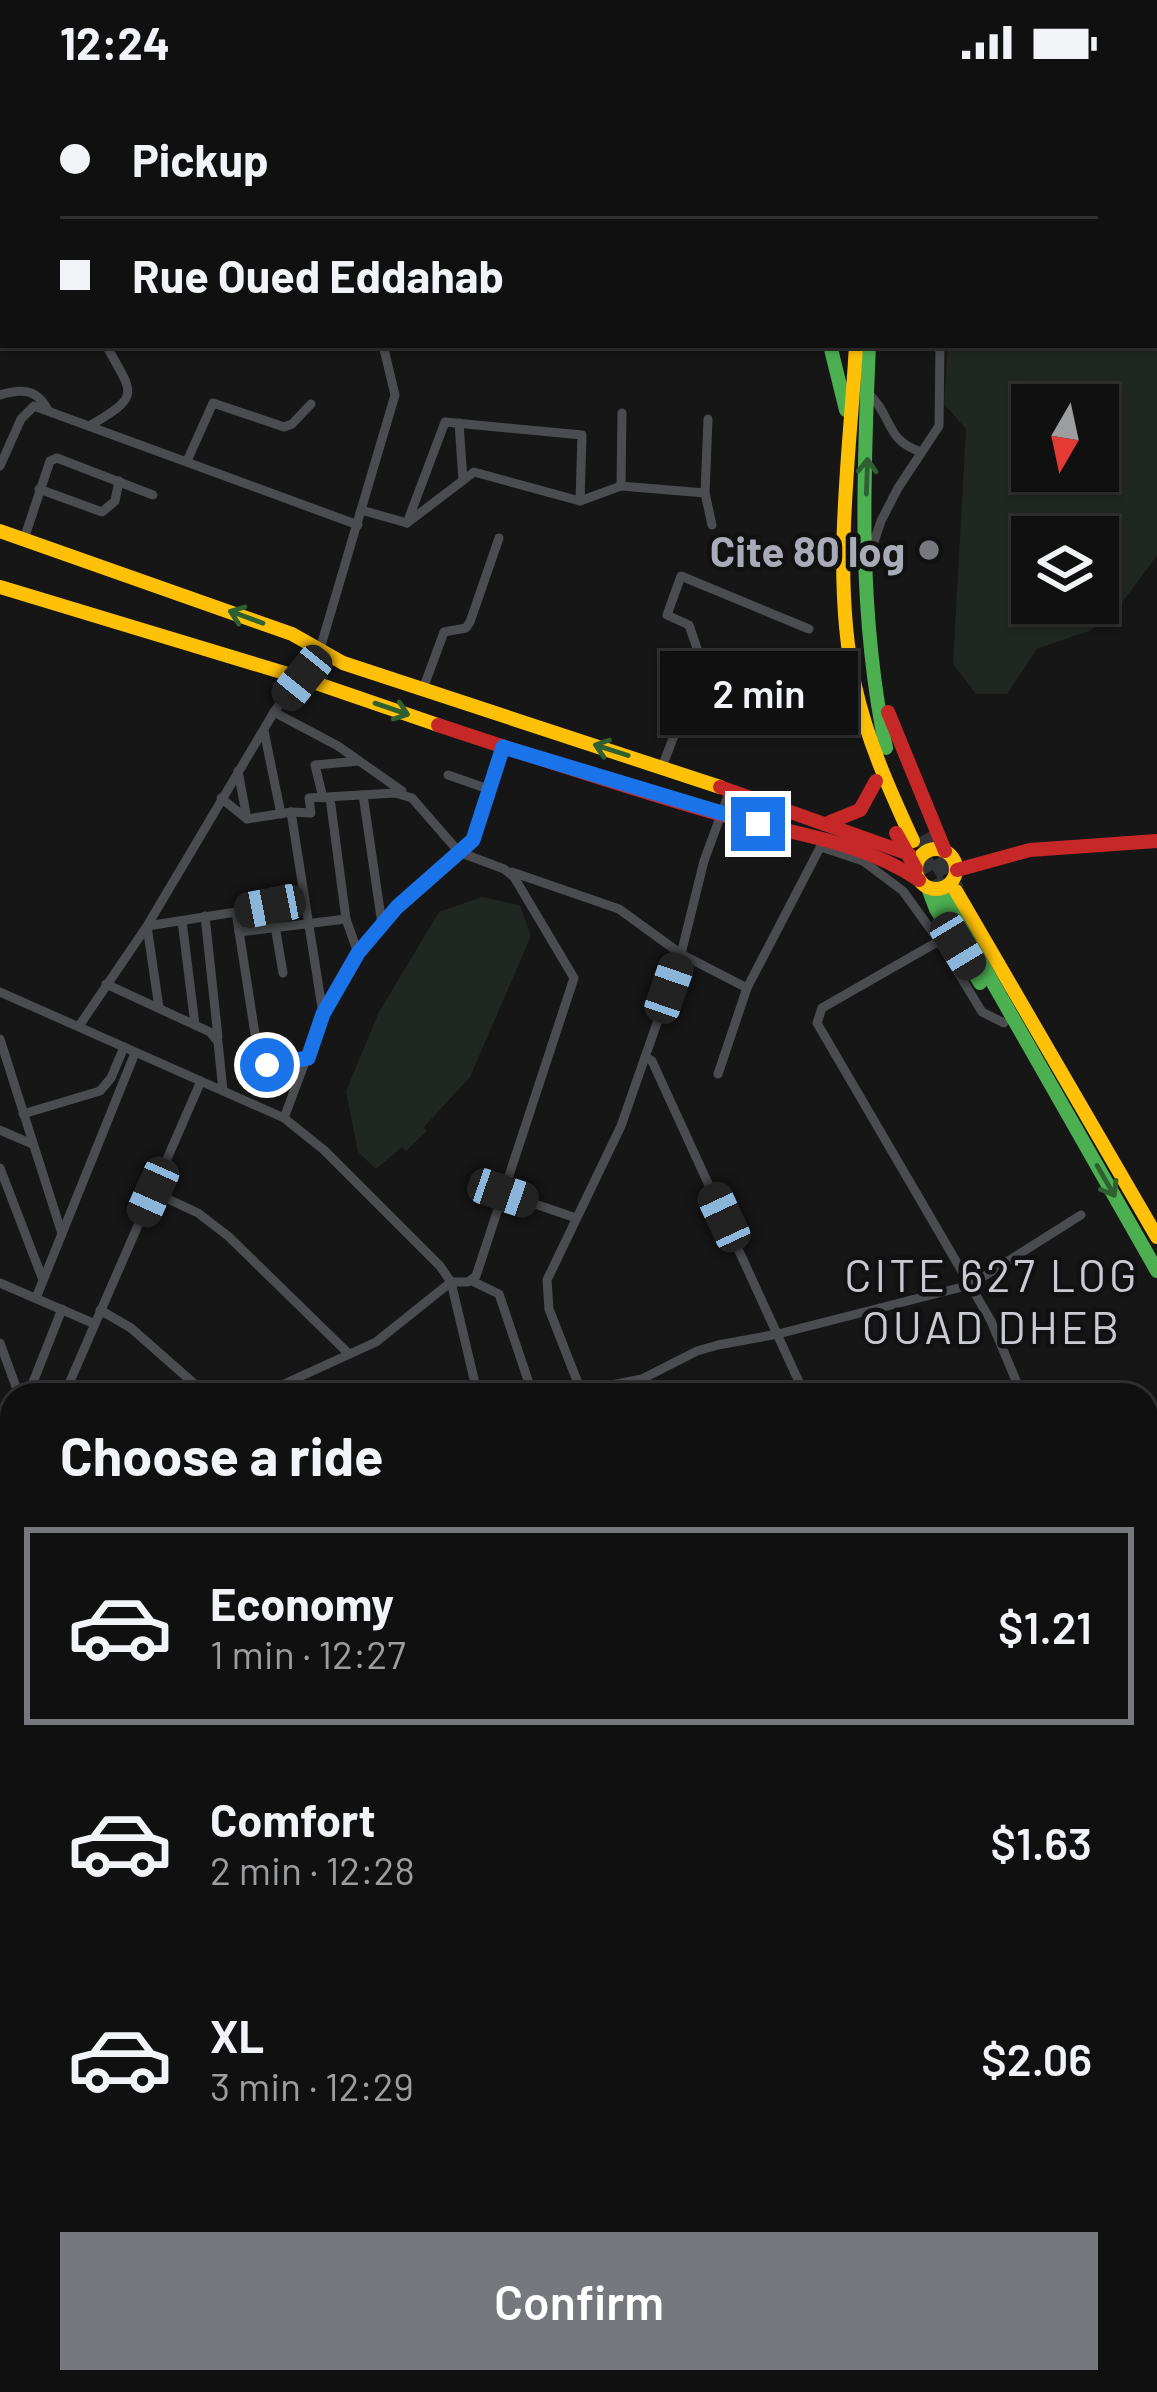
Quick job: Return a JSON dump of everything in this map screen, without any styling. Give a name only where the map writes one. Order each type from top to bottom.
[{"type":"main road","points":[[831,348],[852,434]]},
{"type":"main road","points":[[856,348],[850,658],[886,782],[939,916],[1004,1023],[1043,1055],[1157,1237]]},
{"type":"main road","points":[[871,348],[863,576],[872,687],[918,860]]},
{"type":"main road","points":[[0,531],[292,634],[343,663],[821,821],[918,860]]},
{"type":"main road","points":[[0,586],[302,678],[503,747],[884,858],[918,860],[934,849],[983,860],[1081,843],[1157,841]]},
{"type":"main road","points":[[872,687],[885,706],[948,853],[953,884],[1157,1271]]},
{"type":"main road","points":[[865,720],[876,781],[918,860],[944,888],[983,860]]},
{"type":"main road","points":[[821,821],[853,816],[868,802],[876,781]]},
{"type":"street","points":[[91,425],[123,407],[129,398],[129,388],[108,348]]},
{"type":"street","points":[[79,1026],[146,926],[274,712],[320,649],[395,395],[384,348]]},
{"type":"street","points":[[863,576],[881,521],[939,426],[940,348]]},
{"type":"street","points":[[0,395],[32,392],[48,410]]},
{"type":"street","points":[[869,394],[881,408],[893,437],[902,446],[921,452]]},
{"type":"street","points":[[188,461],[213,403],[284,427],[311,404]]},
{"type":"street","points":[[0,466],[21,419],[34,406],[358,525]]},
{"type":"street","points":[[621,486],[622,413]]},
{"type":"street","points":[[708,419],[705,493],[712,525]]},
{"type":"street","points":[[407,523],[445,422],[582,435],[580,501]]},
{"type":"street","points":[[459,423],[463,480]]},
{"type":"street","points":[[24,539],[50,461],[57,458],[153,495]]},
{"type":"street","points":[[407,523],[474,472],[580,501],[621,486],[705,493]]},
{"type":"street","points":[[39,489],[102,512],[115,501],[119,481]]},
{"type":"street","points":[[361,510],[407,523]]},
{"type":"street","points":[[423,689],[444,632],[466,628],[470,622],[499,538]]},
{"type":"street","points":[[662,767],[702,663],[689,625],[667,615],[681,576],[809,628]]},
{"type":"street","points":[[274,712],[412,798],[459,852],[619,909],[681,954],[747,988]]},
{"type":"street","points":[[264,729],[304,899],[323,1014]]},
{"type":"street","points":[[284,1118],[323,1014],[358,953],[426,878],[478,830],[503,747]]},
{"type":"street","points":[[363,764],[382,924]]},
{"type":"street","points":[[358,953],[346,919],[326,798],[315,765],[363,764]]},
{"type":"street","points":[[238,771],[247,819]]},
{"type":"street","points":[[448,775],[491,790]]},
{"type":"street","points":[[578,1383],[545,1296],[547,1280],[621,1126],[681,954],[704,861],[730,790]]},
{"type":"street","points":[[221,799],[247,819],[310,813],[309,798],[368,794],[412,798]]},
{"type":"street","points":[[718,1075],[747,988],[823,843],[878,870],[903,891],[982,1012],[1004,1023]]},
{"type":"street","points":[[472,1280],[574,979],[514,877],[504,869]]},
{"type":"street","points":[[146,926],[304,899]]},
{"type":"street","points":[[236,912],[260,1066],[308,1058]]},
{"type":"street","points":[[205,916],[224,1091]]},
{"type":"street","points":[[239,932],[346,919]]},
{"type":"street","points":[[182,920],[195,1024]]},
{"type":"street","points":[[146,926],[159,1008]]},
{"type":"street","points":[[275,926],[283,973]]},
{"type":"street","points":[[939,941],[822,1008],[817,1019],[992,1321],[1017,1383]]},
{"type":"street","points":[[106,984],[211,1031],[218,1042]]},
{"type":"street","points":[[0,992],[284,1118],[324,1150],[451,1282],[474,1379]]},
{"type":"street","points":[[0,1039],[62,1234]]},
{"type":"street","points":[[23,1114],[100,1091],[124,1047]]},
{"type":"street","points":[[36,1298],[136,1053]]},
{"type":"street","points":[[645,1057],[652,1061],[800,1383]]},
{"type":"street","points":[[69,1383],[201,1082]]},
{"type":"street","points":[[0,1130],[32,1144]]},
{"type":"street","points":[[0,1168],[43,1280]]},
{"type":"street","points":[[153,1192],[198,1213],[228,1236],[349,1354]]},
{"type":"street","points":[[503,1193],[576,1218]]},
{"type":"street","points":[[622,1383],[663,1372],[697,1351],[970,1285],[1081,1215]]},
{"type":"street","points":[[286,1383],[376,1342],[451,1282],[472,1280],[499,1294],[529,1383]]},
{"type":"street","points":[[1,1282],[95,1324]]},
{"type":"street","points":[[33,1383],[62,1309]]},
{"type":"street","points":[[100,1310],[131,1328],[193,1383]]},
{"type":"street","points":[[0,1343],[15,1383]]},
{"type":"shaded area","points":[[948,348],[1157,348],[1157,556],[1119,606],[1119,516],[1011,516],[1011,624],[1099,624],[1037,649],[1007,694],[976,694],[953,664],[966,429],[944,404]]},
{"type":"shaded area","points":[[482,897],[520,905],[531,936],[470,1077],[424,1127],[427,1131],[376,1169],[358,1152],[346,1091],[379,1012],[439,912]]},
{"type":"tunnel","points":[[922,836],[956,891]]},
{"type":"tunnel","points":[[921,856],[944,897]]},
{"type":"traffic: fast","points":[[831,348],[846,410]]},
{"type":"traffic: fast","points":[[869,348],[864,497],[867,597],[886,748]]},
{"type":"traffic: fast","points":[[928,888],[980,983]]},
{"type":"traffic: fast","points":[[944,897],[1157,1271]]},
{"type":"traffic: slow","points":[[856,348],[844,516],[848,644],[866,726],[913,841]]},
{"type":"traffic: slow","points":[[0,531],[292,634],[343,663],[720,787]]},
{"type":"traffic: slow","points":[[0,587],[301,678],[438,725]]},
{"type":"traffic: slow","points":[[936,849],[950,855],[956,869],[950,883],[936,889],[922,883],[916,869],[922,855],[936,849]]},
{"type":"traffic: slow","points":[[956,891],[1157,1237]]},
{"type":"traffic: jam","points":[[888,712],[945,851]]},
{"type":"traffic: jam","points":[[438,725],[684,804],[848,846],[919,880]]},
{"type":"traffic: jam","points":[[830,822],[860,810],[876,781]]},
{"type":"traffic: jam","points":[[720,787],[909,854]]},
{"type":"traffic: jam","points":[[896,833],[916,869]]},
{"type":"traffic: jam","points":[[957,870],[1030,850],[1157,841]]},
{"type":"place","name":"Cite 80 log","points":[[929,550]]},
{"type":"district","name":"CITE 627 LOG OUAD DHEB","points":[[992,1300]]},
{"type":"route","points":[[267,1065],[308,1058],[323,1014],[358,953],[426,878],[473,840],[503,747],[758,824]]}]
